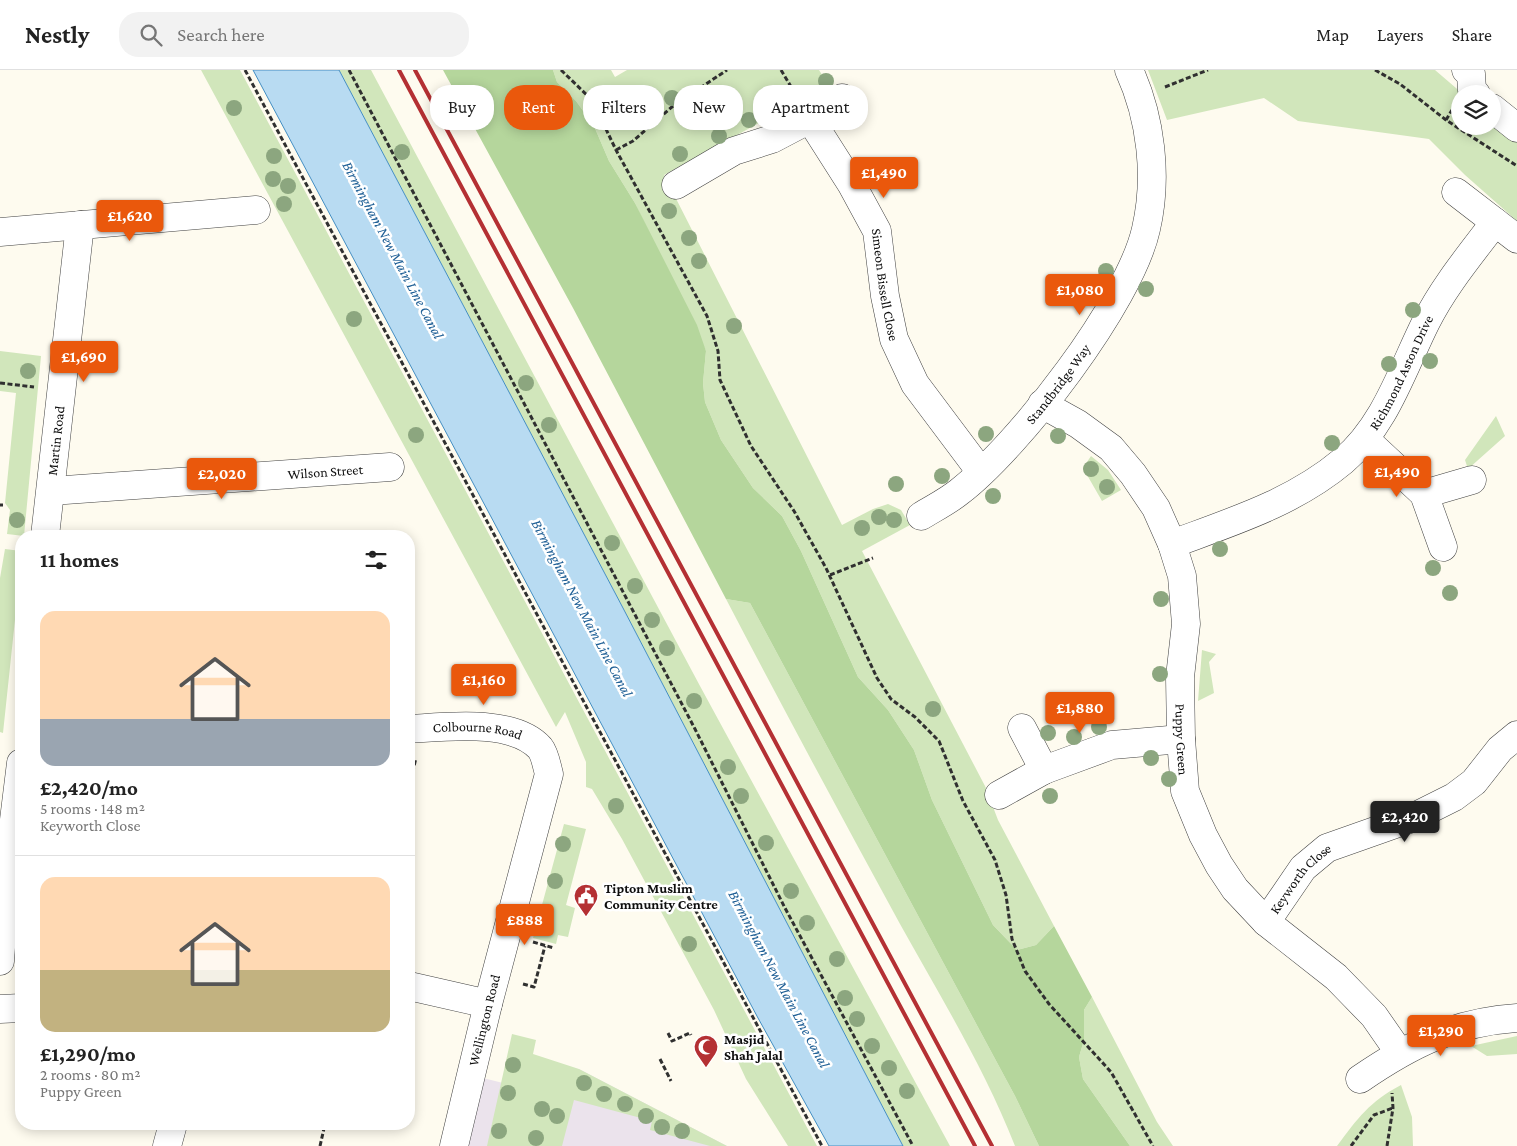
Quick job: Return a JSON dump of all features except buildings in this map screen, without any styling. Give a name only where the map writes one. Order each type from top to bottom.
[{"type":"street","name":"Standbridge Way","points":[[921,516],[959,492],[981,472],[1042,404],[1118,296],[1134,265],[1143,238],[1151,183],[1149,146],[1141,97],[1129,70]]},
{"type":"street","points":[[1466,70],[1471,74],[1472,85]]},
{"type":"street","points":[[1501,115],[1517,128]]},
{"type":"street","points":[[676,185],[734,151],[772,139],[789,130]]},
{"type":"street","name":"Simeon Bissell Close","points":[[817,130],[852,185],[877,231],[885,296],[894,338],[915,384],[981,472]]},
{"type":"street","points":[[1456,192],[1517,239]]},
{"type":"street","points":[[0,232],[256,210]]},
{"type":"street","name":"Richmond Aston Drive","points":[[1172,544],[1263,510],[1299,492],[1343,461],[1365,439],[1387,404],[1426,322],[1449,284],[1494,222]]},
{"type":"street","name":"Martin Road","points":[[46,530],[52,491],[80,225]]},
{"type":"street","name":"Puppy Green","points":[[1042,404],[1078,424],[1111,448],[1133,474],[1156,508],[1172,544],[1182,576],[1186,624],[1180,677],[1180,739],[1185,791],[1203,835],[1235,890],[1266,922],[1336,977],[1374,1016],[1400,1052]]},
{"type":"street","points":[[1365,439],[1424,494],[1443,547]]},
{"type":"street","name":"Wilson Street","points":[[52,491],[390,467]]},
{"type":"street","points":[[1424,494],[1472,480]]},
{"type":"street","name":"Colbourne Road","points":[[415,729],[472,726],[503,730],[527,738],[541,749]]},
{"type":"street","points":[[1022,728],[1044,770]]},
{"type":"street","name":"Keyworth Close","points":[[1266,922],[1303,868],[1327,848],[1412,818],[1454,797],[1474,782],[1500,750],[1517,735]]},
{"type":"street","points":[[999,795],[1044,770],[1112,745],[1180,739]]},
{"type":"street","name":"Wellington Road","points":[[454,1146],[488,1004],[549,774],[541,749]]},
{"type":"street","points":[[0,961],[5,893],[15,812]]},
{"type":"street","points":[[415,987],[488,1004]]},
{"type":"street","points":[[0,1010],[15,1009]]},
{"type":"street","points":[[1360,1078],[1400,1052],[1462,1026],[1517,1018]]},
{"type":"street","points":[[168,1146],[171,1130]]},
{"type":"path","points":[[245,70],[822,1146]]},
{"type":"path","points":[[349,70],[695,729],[785,908],[913,1146]]},
{"type":"path","points":[[561,70],[592,100],[616,150],[707,316],[718,351],[720,380],[752,446],[794,511],[830,576],[882,685],[891,698],[915,717],[939,741],[963,801],[994,860],[1006,895],[1012,939],[1025,971],[1049,1004],[1111,1072],[1152,1146]]},
{"type":"path","points":[[616,150],[633,141],[674,106],[727,70]]},
{"type":"path","points":[[1141,97],[1208,70]]},
{"type":"path","points":[[1375,70],[1400,84],[1446,120],[1517,166]]},
{"type":"path","points":[[830,576],[873,558]]},
{"type":"path","points":[[523,984],[534,987],[545,946],[554,948]]},
{"type":"path","points":[[668,1033],[672,1041],[690,1033],[691,1035]]},
{"type":"path","points":[[660,1059],[671,1081]]},
{"type":"path","points":[[1387,1146],[1392,1108],[1391,1090]]},
{"type":"path","points":[[1351,1146],[1374,1115],[1392,1108]]},
{"type":"path","points":[[320,1146],[324,1130]]},
{"type":"shaded area","points":[[579,1069],[727,1146],[454,1146],[471,1075],[523,1088]]},
{"type":"green space","points":[[201,70],[240,70],[817,1146],[788,1146],[746,1079],[714,1010],[622,839],[592,789],[586,787],[586,762],[565,712],[556,727]]},
{"type":"green space","points":[[339,70],[371,70],[700,686],[950,1146],[903,1146],[623,608]]},
{"type":"green space","points":[[443,70],[553,70],[560,85],[504,85],[504,130],[573,130],[573,98],[583,111],[583,130],[596,130],[609,161],[635,203],[697,325],[706,351],[703,383],[705,402],[721,440],[753,488],[782,516],[801,551],[858,677],[888,710],[914,750],[932,800],[993,925],[1017,950],[1036,945],[1054,926],[1092,997],[1084,1010],[1084,1040],[1079,1057],[1083,1079],[1130,1146],[1039,1146],[1015,1096],[750,603],[726,599],[573,308],[476,130],[494,130],[494,85],[451,85]]},
{"type":"green space","points":[[553,70],[611,70],[615,77],[627,70],[819,70],[826,81],[820,85],[753,85],[753,126],[664,175],[842,525],[873,509],[888,504],[901,510],[910,525],[862,551],[985,786],[998,820],[1054,926],[1036,945],[1017,950],[993,925],[932,800],[914,750],[888,710],[858,677],[801,551],[782,516],[753,488],[721,440],[705,402],[703,383],[706,351],[635,203],[609,161],[596,130],[664,130],[664,85],[583,85],[583,111],[573,98],[573,85],[560,85]]},
{"type":"green space","points":[[1148,70],[1435,70],[1452,85],[1451,135],[1501,135],[1501,126],[1517,139],[1517,221],[1465,175],[1429,139],[1298,121],[1264,98],[1167,120]]},
{"type":"green space","points":[[0,351],[41,356],[25,530],[15,530],[15,535],[7,534],[10,510],[5,503],[16,393],[0,391]]},
{"type":"green space","points":[[1496,416],[1505,436],[1468,469],[1465,460]]},
{"type":"green space","points":[[1091,456],[1108,470],[1121,490],[1102,501],[1083,468]]},
{"type":"green space","points":[[5,549],[15,550],[15,620],[3,733],[0,732],[0,578]]},
{"type":"green space","points":[[726,599],[750,603],[1015,1096],[1039,1146],[1015,1146],[976,1061],[856,843]]},
{"type":"green space","points":[[1202,650],[1216,654],[1209,662],[1214,693],[1198,701]]},
{"type":"green space","points":[[564,824],[586,829],[566,905],[575,908],[568,937],[558,935],[556,944],[533,938]]},
{"type":"green space","points":[[1092,997],[1157,1122],[1173,1146],[1130,1146],[1083,1079],[1079,1057],[1084,1040],[1084,1010]]},
{"type":"green space","points":[[512,1034],[536,1040],[533,1054],[579,1069],[727,1146],[710,1146],[650,1130],[652,1121],[574,1100],[562,1146],[487,1146]]},
{"type":"green space","points":[[1517,1036],[1517,1054],[1487,1056],[1471,1046]]},
{"type":"green space","points":[[1401,1085],[1412,1117],[1413,1146],[1337,1146],[1372,1104]]},
{"type":"water","name":"Birmingham New Main Line Canal","points":[[253,70],[339,70],[623,608],[903,1146],[829,1146],[758,1018]]},
{"type":"railway","points":[[399,70],[975,1146]]},
{"type":"railway","points":[[415,70],[992,1146]]},
{"type":"place","name":"Tipton Muslim Community Centre","points":[[586,917]]},
{"type":"place","name":"Masjid Shah Jalal","points":[[706,1068]]}]
